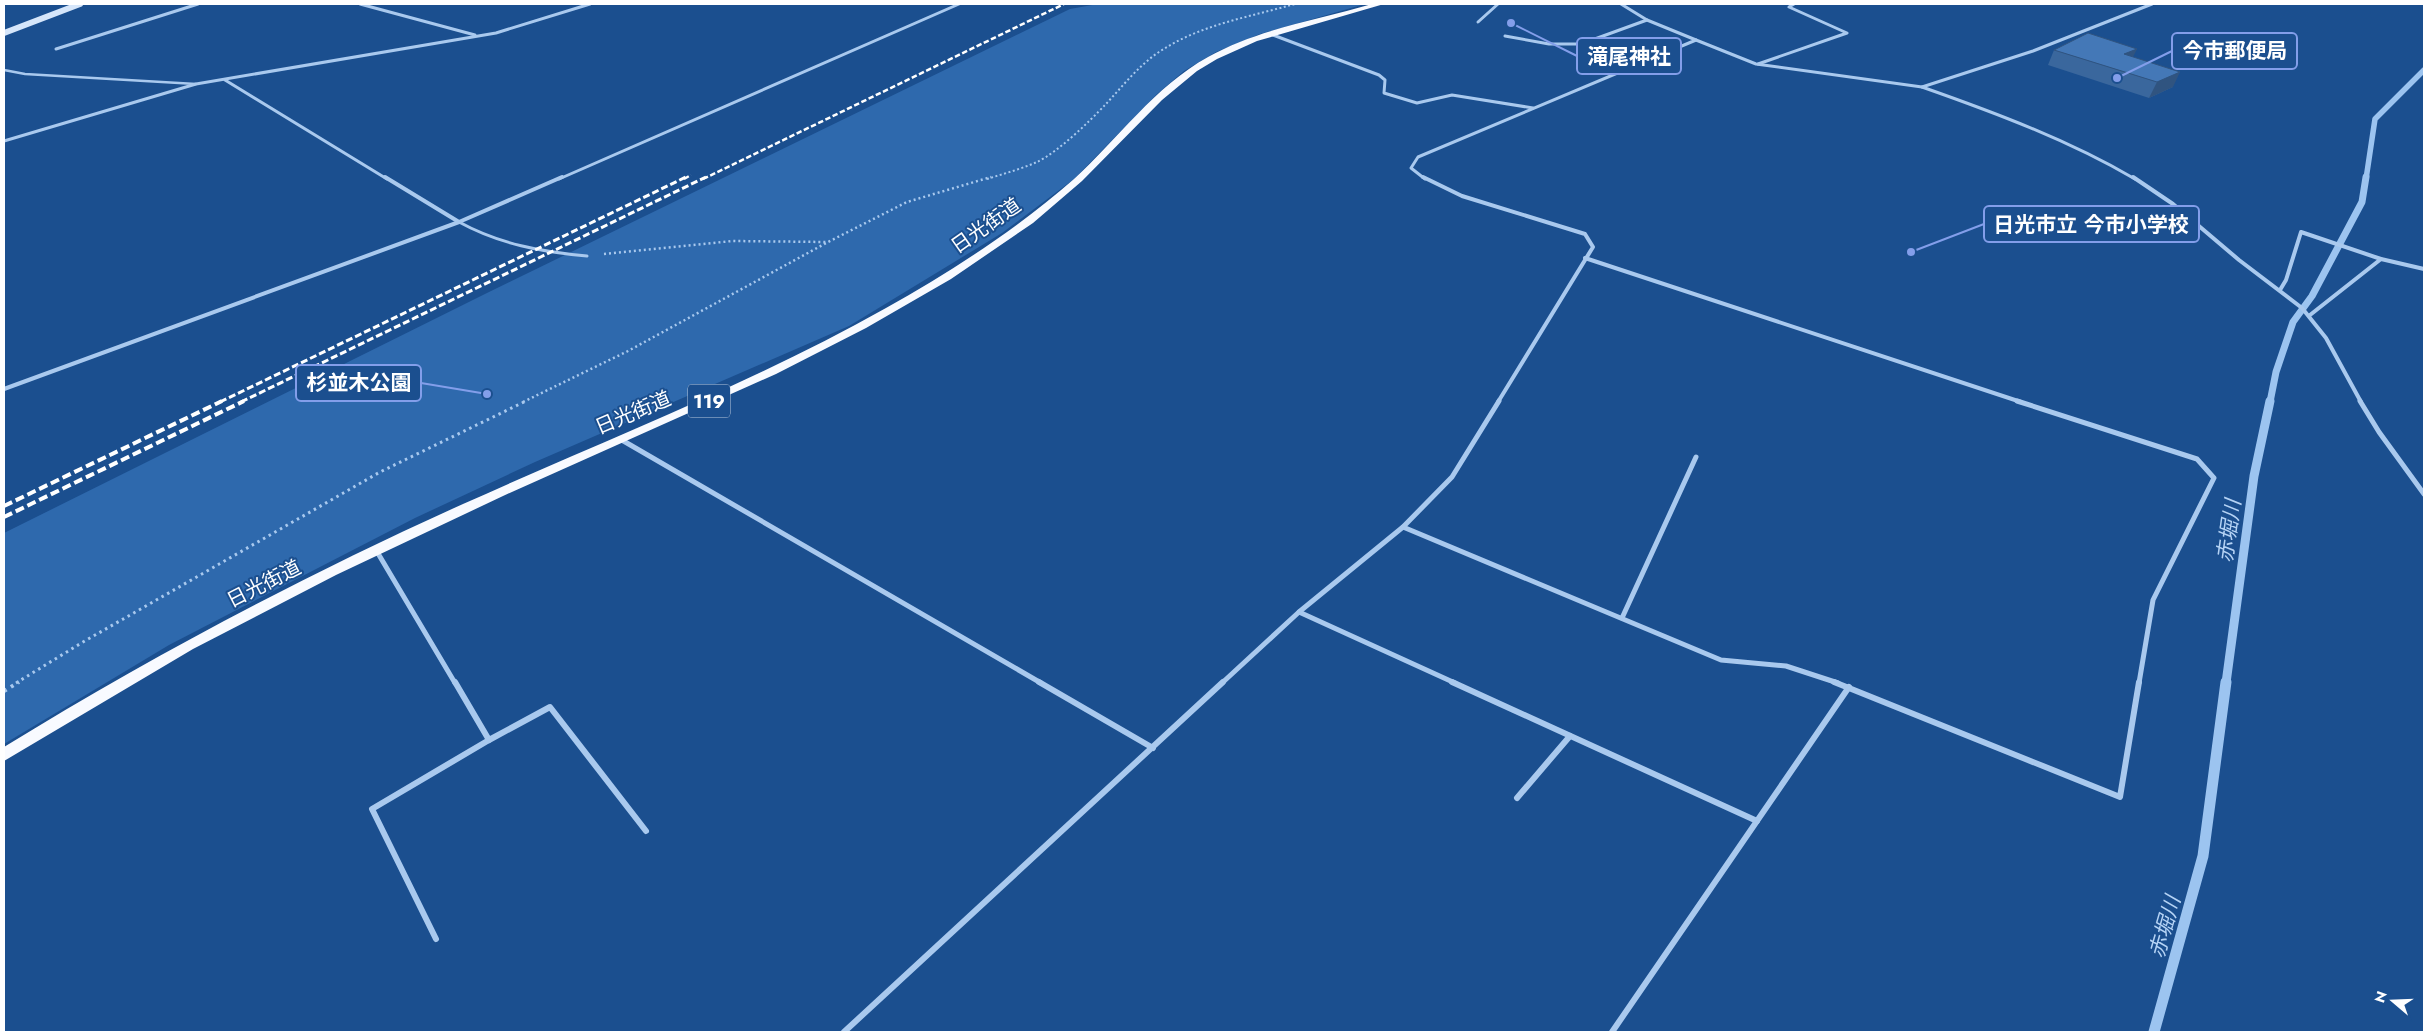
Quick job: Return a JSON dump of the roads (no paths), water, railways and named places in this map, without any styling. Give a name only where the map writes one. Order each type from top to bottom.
[{"type":"highway","name":"日光街道","points":[[4,755],[167,657],[376,549],[776,370],[859,328],[940,281],[1031,218],[1078,180],[1157,99],[1183,77],[1215,56],[1273,35],[1380,4]]},
{"type":"main road","points":[[4,33],[80,4]]},
{"type":"street","points":[[56,49],[198,4]]},
{"type":"street","points":[[360,4],[478,36]]},
{"type":"street","points":[[4,140],[55,127],[196,84],[496,33],[590,4]]},
{"type":"street","points":[[4,389],[459,222],[959,4]]},
{"type":"street","points":[[1478,22],[1498,4]]},
{"type":"street","points":[[1621,4],[1647,20],[1756,64],[1922,87],[1994,112],[2100,158],[2162,196],[2240,261],[2310,315],[2343,368],[2366,412],[2424,494]]},
{"type":"street","points":[[1756,64],[1847,33],[1789,7],[1794,4]]},
{"type":"street","points":[[1922,87],[2033,50],[2152,4]]},
{"type":"street","points":[[1505,36],[1567,46],[1581,44],[1647,20]]},
{"type":"street","points":[[1273,35],[1379,75],[1385,80],[1384,93],[1406,101],[1417,103],[1452,94],[1534,108]]},
{"type":"street","points":[[844,1032],[1298,612],[1403,527],[1452,477],[1593,247],[1586,234],[1520,212],[1487,204],[1422,178],[1410,168],[1418,157],[1696,40]]},
{"type":"street","points":[[225,79],[459,222]]},
{"type":"street","points":[[2280,290],[2286,280],[2301,232],[2381,259],[2424,269]]},
{"type":"street","points":[[1403,527],[1721,660],[1786,666],[1850,687],[2120,797],[2153,600],[2214,478],[2197,459],[1865,352],[1585,258]]},
{"type":"street","points":[[2310,315],[2381,259]]},
{"type":"street","points":[[620,439],[1153,748]]},
{"type":"street","points":[[1622,618],[1696,457]]},
{"type":"street","points":[[376,549],[489,740]]},
{"type":"street","points":[[1298,612],[1757,821]]},
{"type":"street","points":[[1612,1032],[1850,687]]},
{"type":"street","points":[[436,939],[372,809],[489,740],[550,707],[646,831]]},
{"type":"street","points":[[1517,798],[1570,736]]},
{"type":"lane","points":[[4,70],[25,74],[196,84]]},
{"type":"lane","points":[[459,222],[472,230],[532,250],[587,256]]},
{"type":"waterway","name":"赤堀川","points":[[2366,179],[2375,119],[2424,70]]},
{"type":"waterway","name":"赤堀川","points":[[2270,402],[2276,372],[2293,322],[2312,296],[2362,202],[2366,177]]},
{"type":"waterway","name":"赤堀川","points":[[2226,683],[2254,476],[2270,401]]},
{"type":"waterway","name":"赤堀川","points":[[2154,1032],[2203,856],[2226,682]]},
{"type":"railway","points":[[703,179],[1064,4]]},
{"type":"railway","points":[[684,179],[691,175]]},
{"type":"railway","points":[[220,402],[686,177]]},
{"type":"railway","points":[[241,402],[706,177]]},
{"type":"railway","points":[[4,506],[222,401]]},
{"type":"railway","points":[[4,517],[244,401]]},
{"type":"place","name":"滝尾神社","points":[[1511,23]]},
{"type":"place","name":"今市郵便局","points":[[2117,78]]},
{"type":"place","name":"日光市立 今市小学校","points":[[1911,252]]},
{"type":"place","name":"杉並木公園","points":[[487,394]]}]
